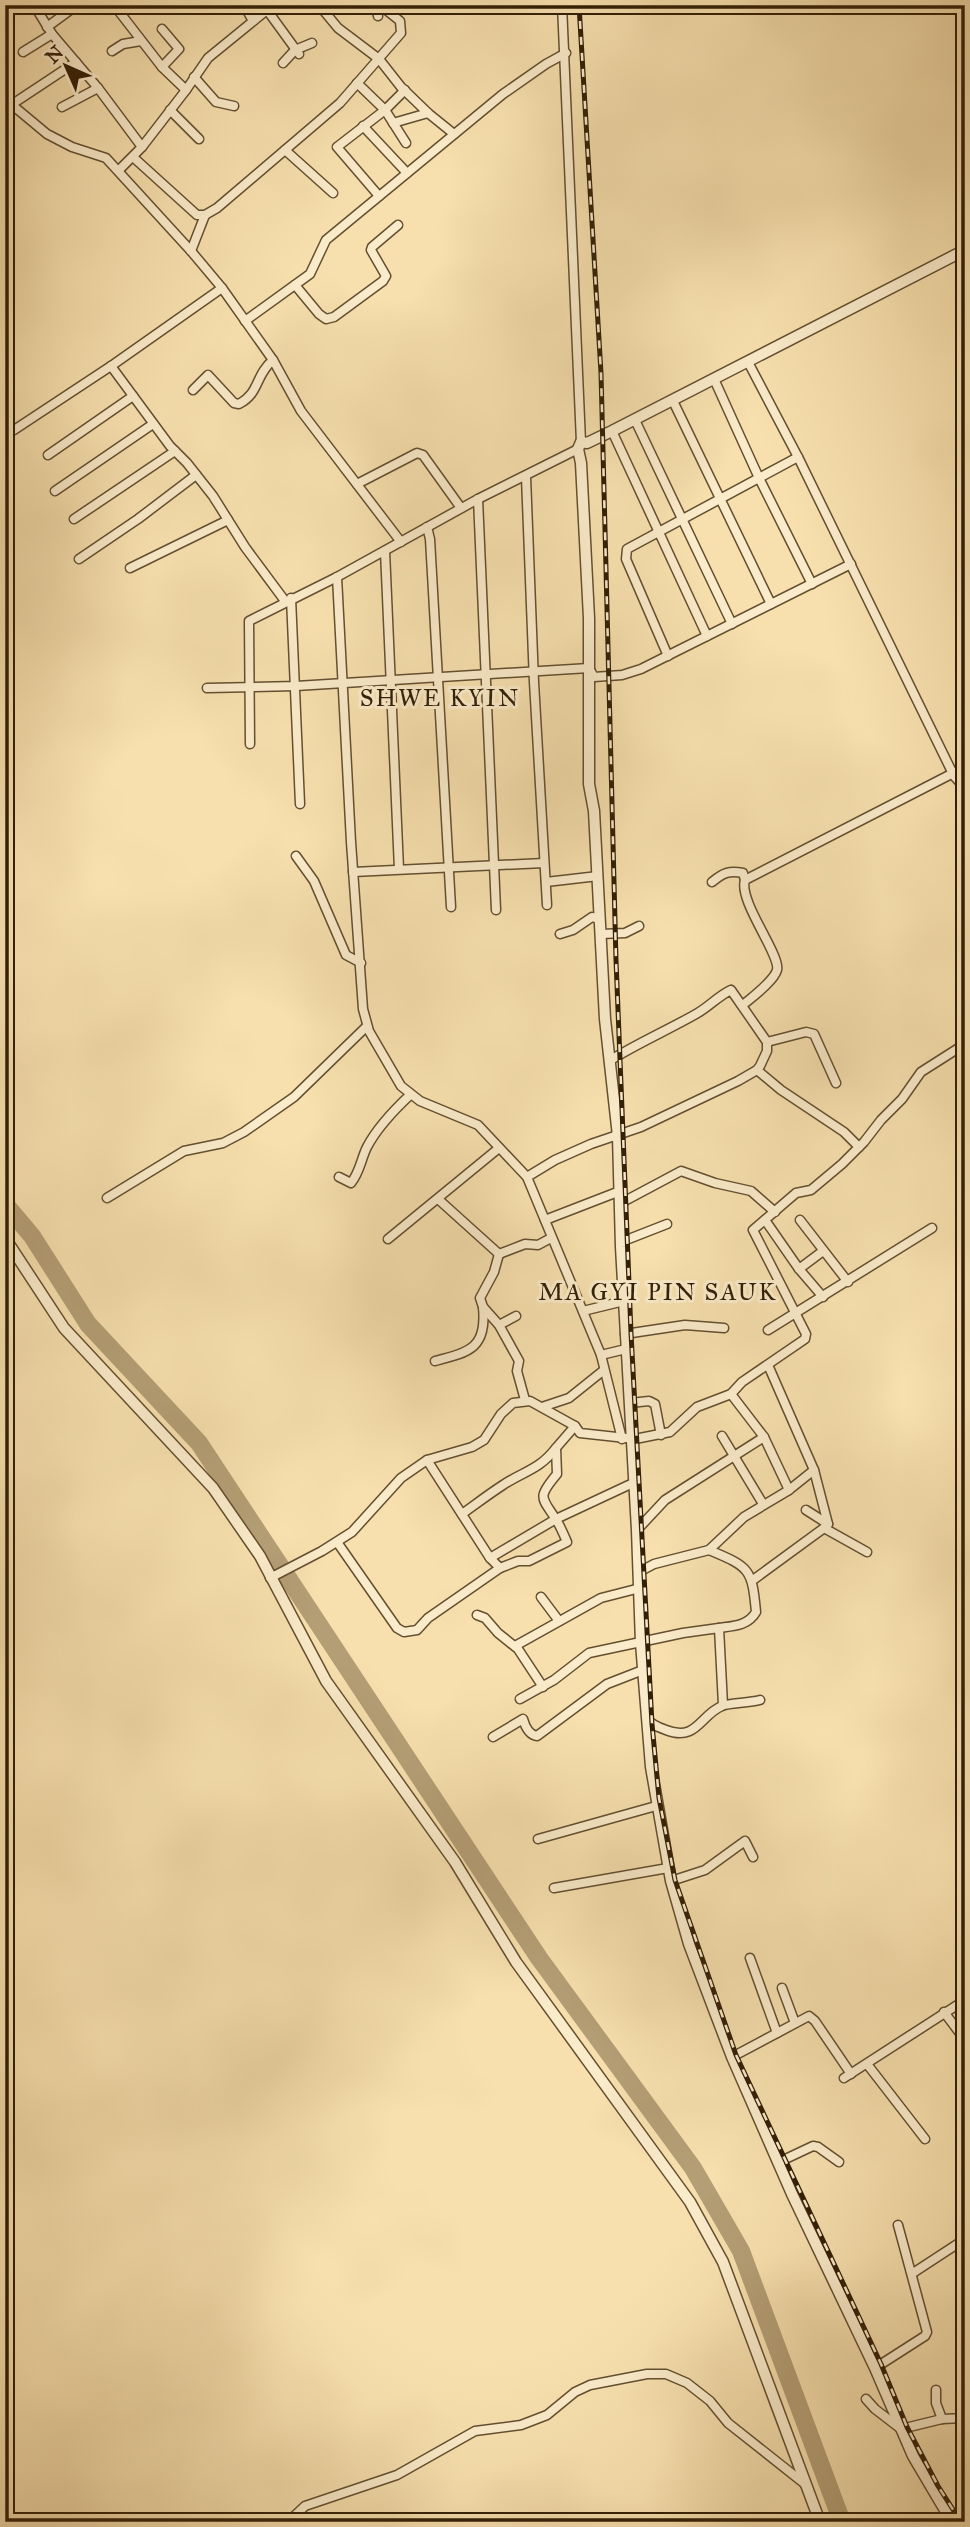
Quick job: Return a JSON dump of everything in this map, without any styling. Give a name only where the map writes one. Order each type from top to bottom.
[{"type":"street","points":[[34,5],[49,31],[98,88],[142,147]]},
{"type":"street","points":[[23,52],[77,5]]},
{"type":"street","points":[[114,5],[162,67],[186,90]]},
{"type":"street","points":[[244,5],[253,20]]},
{"type":"street","points":[[319,5],[338,28],[379,59],[405,90],[454,134]]},
{"type":"street","points":[[133,157],[197,215],[205,215],[217,208],[340,103],[379,59],[402,29],[400,21],[378,5]]},
{"type":"street","points":[[378,5],[379,16]]},
{"type":"street","points":[[562,5],[588,585],[589,784],[594,811],[609,1061],[618,1136],[630,1403],[627,1438]]},
{"type":"street","points":[[119,170],[142,147],[217,48],[270,8],[297,52]]},
{"type":"street","points":[[162,29],[179,49],[162,67]]},
{"type":"street","points":[[113,51],[123,44],[141,41]]},
{"type":"street","points":[[282,62],[312,43]]},
{"type":"street","points":[[245,321],[310,274],[326,240],[503,94],[546,64],[566,54]]},
{"type":"street","points":[[76,62],[8,102],[47,134],[72,147],[101,156],[119,170],[222,288],[273,360],[301,411],[401,542]]},
{"type":"street","points":[[194,77],[216,102],[234,106]]},
{"type":"street","points":[[357,83],[385,110],[406,143]]},
{"type":"street","points":[[62,107],[98,88]]},
{"type":"street","points":[[379,196],[337,147],[385,110],[405,90]]},
{"type":"street","points":[[170,110],[199,139]]},
{"type":"street","points":[[393,122],[428,113]]},
{"type":"street","points":[[363,126],[407,173]]},
{"type":"street","points":[[285,150],[333,193]]},
{"type":"street","points":[[191,251],[205,215]]},
{"type":"street","points":[[295,285],[319,314],[326,319],[334,317],[383,281],[386,276],[372,247],[398,225]]},
{"type":"street","points":[[250,744],[249,621],[337,577],[580,446],[965,250]]},
{"type":"street","points":[[14,430],[222,288]]},
{"type":"street","points":[[192,390],[208,375],[234,403],[239,404],[249,399],[256,390],[260,375],[273,360]]},
{"type":"street","points":[[748,362],[798,457],[953,773],[965,789]]},
{"type":"street","points":[[111,366],[288,600],[296,686],[300,804]]},
{"type":"street","points":[[714,379],[812,584]]},
{"type":"street","points":[[48,455],[132,396]]},
{"type":"street","points":[[673,401],[771,604]]},
{"type":"street","points":[[635,420],[732,624]]},
{"type":"street","points":[[55,491],[153,424]]},
{"type":"street","points":[[612,431],[707,636]]},
{"type":"street","points":[[74,519],[175,451]]},
{"type":"street","points":[[358,484],[417,453],[423,454],[461,508]]},
{"type":"street","points":[[668,656],[625,552],[632,544],[798,457]]},
{"type":"street","points":[[79,559],[196,475]]},
{"type":"street","points":[[526,477],[533,672],[547,905]]},
{"type":"street","points":[[478,499],[496,911]]},
{"type":"street","points":[[130,568],[228,520]]},
{"type":"street","points":[[427,527],[430,539],[451,907]]},
{"type":"street","points":[[385,551],[399,869]]},
{"type":"street","points":[[589,668],[594,677],[622,675],[641,669],[850,564]]},
{"type":"street","points":[[337,577],[353,873],[363,1009],[367,1026],[393,1074],[410,1095],[478,1125],[527,1177],[601,1355],[627,1438],[637,1530],[641,1643],[656,1806],[671,1881],[689,1944],[732,2057],[806,2226],[875,2368],[913,2456],[952,2522]]},
{"type":"street","points":[[207,688],[296,686],[589,668]]},
{"type":"street","points":[[745,880],[965,767]]},
{"type":"street","points":[[296,856],[314,881],[346,955],[361,963]]},
{"type":"street","points":[[353,873],[544,863]]},
{"type":"street","points":[[712,882],[721,874],[732,871],[743,873],[747,898],[776,959],[777,970],[771,979],[743,1006]]},
{"type":"street","points":[[546,882],[598,876]]},
{"type":"street","points":[[560,934],[573,930],[592,918],[600,919]]},
{"type":"street","points":[[601,934],[625,933],[639,926]]},
{"type":"street","points":[[527,1177],[579,1150],[618,1136],[708,1096],[757,1070],[767,1051],[766,1042],[731,990],[717,997],[711,1006],[640,1041],[609,1061]]},
{"type":"street","points":[[107,1198],[184,1151],[223,1143],[244,1132],[294,1097],[367,1026]]},
{"type":"street","points":[[766,1042],[806,1032],[814,1034],[836,1083]]},
{"type":"street","points":[[274,1576],[352,1532],[401,1478],[427,1460],[472,1447],[484,1440],[501,1414],[513,1404],[525,1400],[575,1426],[580,1433],[627,1438],[661,1435],[675,1430],[697,1408],[732,1394],[742,1382],[807,1336],[753,1232],[796,1193],[811,1190],[859,1147],[881,1119],[902,1100],[921,1072],[965,1044]]},
{"type":"street","points":[[757,1070],[799,1103],[844,1132],[859,1147]]},
{"type":"street","points":[[339,1177],[351,1183],[358,1174],[369,1143],[410,1095]]},
{"type":"street","points":[[388,1239],[499,1148]]},
{"type":"street","points":[[621,1203],[681,1171],[715,1183],[751,1191],[775,1212]]},
{"type":"street","points":[[545,1220],[620,1191]]},
{"type":"street","points":[[438,1199],[499,1254]]},
{"type":"street","points":[[765,1220],[799,1269],[823,1297]]},
{"type":"street","points":[[800,1220],[848,1282]]},
{"type":"street","points":[[621,1242],[667,1224]]},
{"type":"street","points":[[768,1330],[932,1228]]},
{"type":"street","points":[[5,1238],[64,1328],[213,1488],[274,1576],[326,1681],[455,1862],[516,1962],[690,2202],[723,2262],[820,2522]]},
{"type":"street","points":[[499,1254],[525,1244],[538,1245],[551,1238]]},
{"type":"street","points":[[799,1269],[823,1251]]},
{"type":"street","points":[[435,1361],[461,1354],[474,1347],[482,1338],[485,1325],[480,1297],[494,1272],[499,1254]]},
{"type":"street","points":[[583,1311],[624,1301]]},
{"type":"street","points":[[483,1307],[499,1325],[519,1362],[517,1371],[525,1400]]},
{"type":"street","points":[[499,1325],[516,1316]]},
{"type":"street","points":[[625,1334],[685,1325],[724,1328]]},
{"type":"street","points":[[601,1355],[626,1349]]},
{"type":"street","points":[[768,1365],[814,1470],[826,1526]]},
{"type":"street","points":[[541,1407],[569,1398],[604,1370]]},
{"type":"street","points":[[732,1394],[764,1437],[789,1490]]},
{"type":"street","points":[[630,1403],[649,1401],[655,1404],[661,1435]]},
{"type":"street","points":[[462,1514],[511,1480],[546,1461],[575,1426]]},
{"type":"street","points":[[722,1436],[764,1504]]},
{"type":"street","points":[[637,1530],[665,1500],[764,1437]]},
{"type":"street","points":[[337,1542],[397,1628],[404,1632],[417,1630],[428,1618],[500,1568],[518,1561],[528,1561],[566,1542],[556,1519],[545,1506],[542,1494],[557,1474],[556,1448]]},
{"type":"street","points":[[427,1460],[490,1558],[500,1568]]},
{"type":"street","points":[[639,1572],[654,1564],[709,1550],[744,1517],[789,1490],[814,1470]]},
{"type":"street","points":[[490,1558],[556,1519],[633,1483]]},
{"type":"street","points":[[806,1510],[867,1552]]},
{"type":"street","points":[[753,1580],[826,1526]]},
{"type":"street","points":[[520,1699],[543,1687],[589,1653],[739,1626],[755,1617],[751,1574],[739,1563],[709,1550]]},
{"type":"street","points":[[514,1646],[601,1598],[640,1588]]},
{"type":"street","points":[[541,1597],[559,1621]]},
{"type":"street","points":[[477,1615],[485,1618],[514,1646],[543,1687]]},
{"type":"street","points":[[719,1628],[723,1705]]},
{"type":"street","points":[[493,1737],[523,1719],[526,1727],[537,1737],[607,1684],[643,1670]]},
{"type":"street","points":[[647,1719],[671,1732],[686,1732],[723,1705],[741,1705],[760,1700]]},
{"type":"street","points":[[538,1839],[656,1806]]},
{"type":"street","points":[[671,1881],[705,1870],[745,1841],[753,1857]]},
{"type":"street","points":[[554,1888],[668,1868]]},
{"type":"street","points":[[750,1958],[777,2033]]},
{"type":"street","points":[[782,1988],[795,2023]]},
{"type":"street","points":[[732,2057],[804,2017],[811,2017],[848,2076],[965,2000]]},
{"type":"street","points":[[944,2012],[965,2040]]},
{"type":"street","points":[[867,2063],[925,2139]]},
{"type":"street","points":[[779,2162],[813,2146],[839,2162]]},
{"type":"street","points":[[875,2368],[925,2336],[927,2332],[898,2225]]},
{"type":"street","points":[[913,2273],[965,2239]]},
{"type":"street","points":[[288,2522],[305,2506],[397,2475],[475,2431],[521,2425],[547,2416],[575,2392],[590,2385],[647,2374],[666,2374],[687,2383],[710,2401],[728,2423],[806,2484]]},
{"type":"street","points":[[936,2389],[936,2403],[942,2419]]},
{"type":"street","points":[[866,2399],[901,2429]]},
{"type":"street","points":[[901,2429],[942,2419],[965,2418]]},
{"type":"waterway","points":[[5,1204],[32,1236],[88,1324],[199,1443],[539,1958],[693,2168],[741,2251],[842,2522]]},
{"type":"railway","points":[[579,5],[601,373],[616,960],[631,1333],[652,1724],[659,1798],[675,1880],[736,2055],[881,2364],[907,2427],[938,2486],[961,2522]]},
{"type":"district","name":"SHWE KYIN","points":[[440,698]]},
{"type":"district","name":"MA GYI PIN SAUK","points":[[658,1292]]}]
